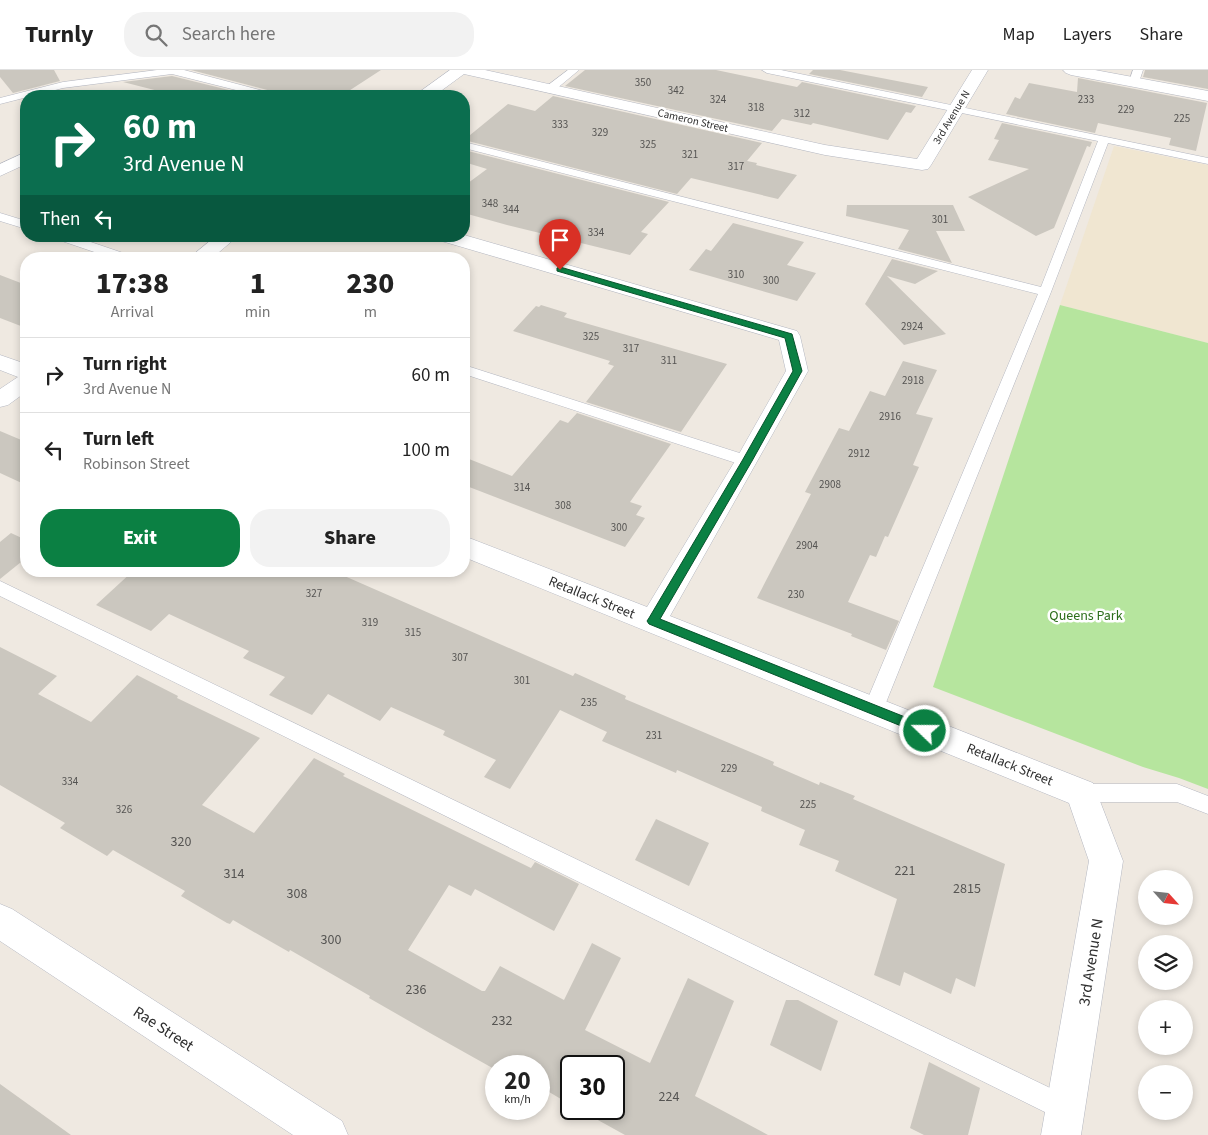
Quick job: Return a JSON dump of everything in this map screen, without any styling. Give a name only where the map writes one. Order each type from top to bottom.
[{"type":"street","points":[[432,90],[460,70]]},
{"type":"street","name":"Cameron Street","points":[[464,70],[825,150],[922,165]]},
{"type":"street","name":"3rd Avenue N","points":[[922,165],[980,70]]},
{"type":"street","points":[[1071,70],[1136,76],[1208,96]]},
{"type":"street","points":[[0,171],[20,160]]},
{"type":"street","points":[[207,252],[221,242]]},
{"type":"street","points":[[466,242],[789,336],[797,371],[747,461],[653,621]]},
{"type":"street","points":[[0,362],[20,370]]},
{"type":"street","points":[[0,400],[20,386]]},
{"type":"street","name":"Retallack Street","points":[[470,548],[1082,793]]},
{"type":"street","name":"3rd Avenue N","points":[[1064,1122],[1106,861],[1082,793]]},
{"type":"street","name":"Rae Street","points":[[0,921],[326,1134]]},
{"type":"lane","points":[[43,90],[63,85],[175,70],[249,90]]},
{"type":"lane","points":[[551,88],[574,70]]},
{"type":"lane","points":[[767,70],[1208,161]]},
{"type":"lane","points":[[0,101],[20,96]]},
{"type":"lane","points":[[873,710],[1045,292],[1104,139]]},
{"type":"lane","points":[[470,147],[1045,292]]},
{"type":"lane","points":[[0,217],[20,223]]},
{"type":"lane","points":[[78,242],[107,252]]},
{"type":"lane","points":[[470,370],[747,461]]},
{"type":"lane","points":[[0,588],[1064,1122]]},
{"type":"lane","points":[[1082,793],[1177,793],[1208,805]]},
{"type":"shaded area","points":[[1114,146],[1208,165],[1208,343],[1060,305]]},
{"type":"green space","name":"Queens Park","points":[[1060,305],[1208,343],[1208,789],[1143,767],[933,687]]},
{"type":"building","points":[[0,70],[54,70],[60,81],[13,93],[0,77]]},
{"type":"building","points":[[191,70],[381,70],[350,90],[267,90]]},
{"type":"building","points":[[585,70],[716,70],[797,87],[802,82],[916,106],[911,113],[906,112],[888,140],[813,123],[811,125],[782,119],[772,131],[565,86]]},
{"type":"building","points":[[813,70],[840,70],[928,87],[922,97],[809,74]]},
{"type":"building","points":[[1145,70],[1208,70],[1208,89],[1143,77]]},
{"type":"building","points":[[172,76],[229,90],[154,90],[123,82]]},
{"type":"building","points":[[1078,78],[1207,103],[1196,151],[1169,145],[1171,138],[1098,123],[1095,133],[1006,114],[1015,97],[1020,99],[1029,83],[1077,92]]},
{"type":"building","points":[[553,96],[762,143],[747,161],[797,175],[778,199],[691,178],[677,194],[470,142],[470,135],[508,104],[535,111]]},
{"type":"building","points":[[1002,123],[1092,142],[1090,147],[1087,146],[1054,228],[1036,236],[968,197],[1029,169],[988,160],[999,140],[994,139]]},
{"type":"building","points":[[470,152],[669,202],[641,232],[648,234],[630,255],[470,215],[470,182],[487,169],[470,164]]},
{"type":"building","points":[[847,205],[953,205],[965,231],[936,231],[952,263],[898,249],[909,230],[846,216]]},
{"type":"building","points":[[733,223],[804,242],[787,265],[816,273],[797,301],[689,270],[706,249],[711,251]]},
{"type":"building","points":[[892,259],[938,271],[915,284],[887,276],[946,334],[904,345],[865,304]]},
{"type":"building","points":[[0,275],[20,283],[20,326],[0,318]]},
{"type":"building","points":[[541,305],[567,313],[564,317],[727,364],[681,432],[586,402],[614,366],[608,364],[610,361],[513,331],[536,306],[539,307]]},
{"type":"building","points":[[903,361],[937,370],[916,414],[933,418],[913,465],[919,467],[888,537],[885,536],[876,557],[870,555],[848,602],[899,621],[886,650],[851,636],[852,634],[757,598],[811,494],[805,492],[839,428],[849,431],[870,391],[885,396]]},
{"type":"building","points":[[577,413],[671,444],[630,502],[642,506],[636,515],[645,518],[625,547],[470,487],[470,459],[512,476],[560,420],[568,423]]},
{"type":"building","points":[[0,431],[20,439],[20,482],[0,473]]},
{"type":"building","points":[[11,533],[20,537],[20,563],[0,579],[0,542]]},
{"type":"building","points":[[126,577],[347,577],[573,676],[575,673],[626,696],[625,699],[774,762],[773,765],[819,785],[820,782],[855,796],[853,799],[1005,864],[975,987],[956,978],[951,994],[904,972],[900,986],[874,975],[897,899],[835,871],[839,861],[799,845],[805,830],[761,811],[762,807],[677,770],[676,773],[602,741],[607,732],[560,710],[510,789],[484,777],[496,760],[443,735],[445,731],[391,707],[380,721],[328,694],[312,715],[269,695],[285,677],[243,658],[249,651],[169,614],[151,631],[96,605]]},
{"type":"building","points":[[0,647],[57,676],[38,694],[91,722],[137,675],[178,696],[177,698],[260,738],[202,805],[254,833],[314,758],[345,774],[343,776],[531,868],[535,862],[579,884],[554,931],[475,889],[471,896],[449,885],[408,950],[482,991],[485,991],[500,966],[564,1000],[592,943],[621,958],[585,1030],[650,1063],[688,978],[734,1001],[695,1096],[768,1135],[625,1135],[598,1120],[625,1120],[625,1055],[560,1055],[560,1098],[550,1093],[550,1055],[485,1055],[485,1064],[369,998],[370,996],[290,950],[289,952],[233,920],[230,924],[227,923],[181,896],[185,891],[113,850],[107,856],[60,828],[65,823],[0,785]]},
{"type":"building","points":[[656,819],[709,843],[689,886],[635,860]]},
{"type":"building","points":[[786,1000],[798,1000],[838,1021],[821,1071],[770,1045]]},
{"type":"building","points":[[929,1062],[980,1088],[968,1135],[924,1135],[910,1128]]},
{"type":"building","points":[[0,1084],[71,1135],[0,1135]]},
{"type":"route","points":[[560,270],[789,336],[797,371],[747,461],[653,621],[925,731]]}]
